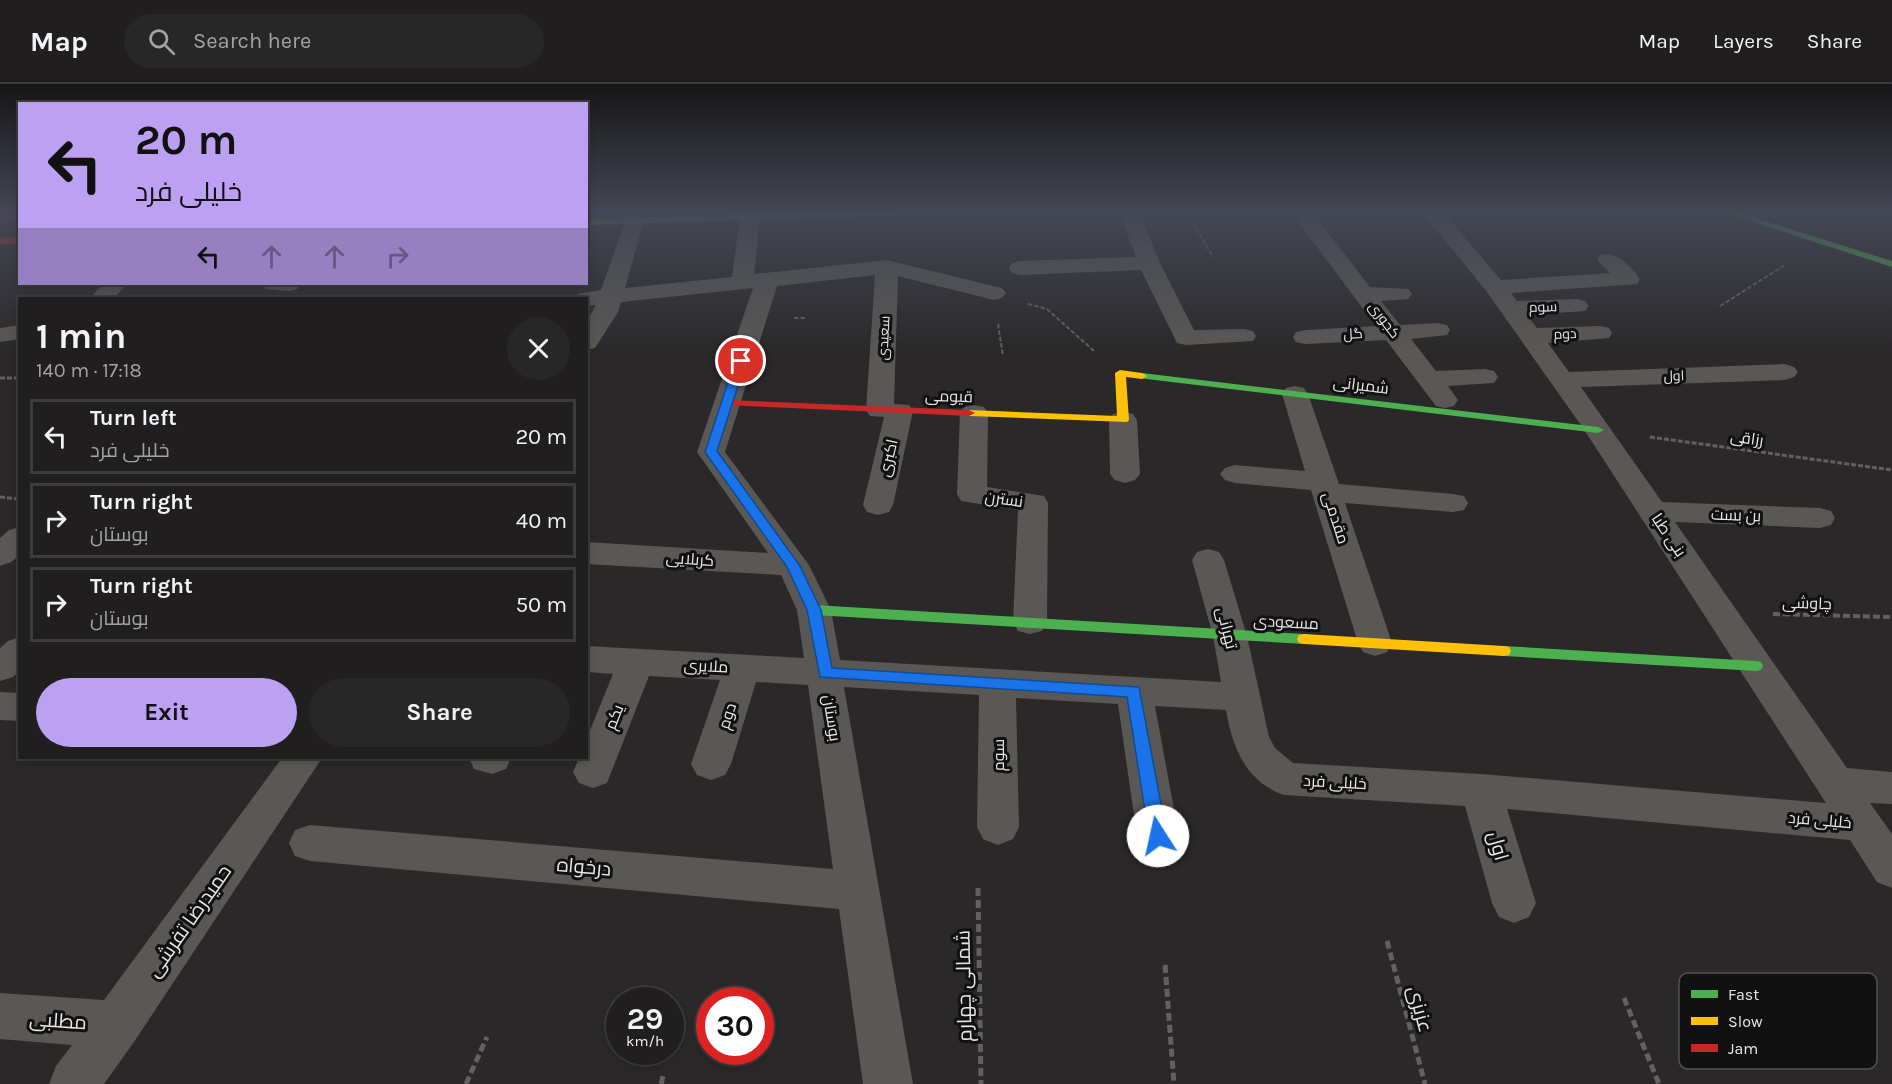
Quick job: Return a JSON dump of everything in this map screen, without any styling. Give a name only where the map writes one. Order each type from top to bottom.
[{"type":"street","points":[[588,340],[606,312],[619,259]]},
{"type":"street","name":"بوستان","points":[[753,259],[754,282],[727,403],[711,452],[793,566],[814,610],[888,1084]]},
{"type":"street","points":[[1148,259],[1186,339],[1244,336]]},
{"type":"street","name":"کجوری","points":[[1337,259],[1445,400]]},
{"type":"street","name":"بنی طبا","points":[[1471,259],[1495,287],[1598,430],[1892,869]]},
{"type":"street","points":[[1875,259],[1892,264]]},
{"type":"street","points":[[1495,287],[1629,279],[1608,260]]},
{"type":"street","points":[[1020,268],[1149,262]]},
{"type":"street","points":[[588,299],[887,267],[994,293]]},
{"type":"street","name":"سعیدی","points":[[887,267],[889,410]]},
{"type":"street","points":[[102,297],[115,285]]},
{"type":"street","points":[[1364,294],[1400,294]]},
{"type":"street","name":"سوم","points":[[1510,308],[1577,306]]},
{"type":"street","name":"گل","points":[[1305,337],[1438,330]]},
{"type":"street","points":[[0,335],[18,332]]},
{"type":"street","name":"دوم","points":[[1530,336],[1600,333]]},
{"type":"street","name":"اول","points":[[1563,380],[1785,372]]},
{"type":"street","points":[[1120,373],[1125,474]]},
{"type":"street","name":"شمیرانی","points":[[1120,373],[1598,430]]},
{"type":"street","points":[[1429,379],[1485,377]]},
{"type":"street","name":"مقدمی","points":[[1295,394],[1375,643]]},
{"type":"street","name":"قیومی","points":[[727,403],[1123,420]]},
{"type":"street","name":"اکبری","points":[[878,505],[889,410]]},
{"type":"street","name":"نسترن","points":[[974,413],[972,494],[1033,503],[1030,622]]},
{"type":"street","points":[[1235,474],[1453,503]]},
{"type":"street","name":"بن بست","points":[[1653,511],[1820,518]]},
{"type":"street","points":[[0,555],[18,539]]},
{"type":"street","name":"کربلایی","points":[[588,553],[793,566]]},
{"type":"street","name":"تهرانی","points":[[1208,560],[1230,636],[1242,697]]},
{"type":"street","name":"مسعودی","points":[[814,610],[1756,666]]},
{"type":"street","points":[[0,668],[18,652]]},
{"type":"street","name":"ملایری","points":[[588,659],[825,673]]},
{"type":"street","name":"یکم","points":[[593,772],[636,662]]},
{"type":"street","name":"دوم","points":[[711,764],[742,668]]},
{"type":"street","points":[[825,673],[1242,697]]},
{"type":"street","name":"سوم","points":[[997,683],[998,827]]},
{"type":"street","points":[[1134,691],[1158,836]]},
{"type":"street","name":"خلیلی فرد","points":[[1242,697],[1250,738],[1261,759],[1284,779],[1481,790],[1862,824]]},
{"type":"street","points":[[0,706],[18,707]]},
{"type":"street","name":"حمیدرضا تفرشی","points":[[74,1084],[302,759]]},
{"type":"street","points":[[1836,784],[1892,788]]},
{"type":"street","name":"اول","points":[[1481,790],[1514,903]]},
{"type":"street","name":"درخواه","points":[[310,843],[858,891]]},
{"type":"street","name":"مطلبی","points":[[0,1016],[117,1025]]},
{"type":"path","points":[[1720,306],[1795,259]]},
{"type":"path","points":[[994,293],[1047,309],[1120,373]]},
{"type":"path","points":[[0,378],[18,378]]},
{"type":"path","name":"رزاقی","points":[[1598,430],[1892,470]]},
{"type":"path","points":[[0,497],[18,499]]},
{"type":"path","name":"چاوشی","points":[[1721,613],[1892,617]]},
{"type":"path","name":"شمالی چهارم","points":[[978,888],[981,1084]]},
{"type":"path","name":"عزیزی","points":[[1387,941],[1425,1084]]},
{"type":"path","points":[[1165,965],[1174,1084]]},
{"type":"path","points":[[1624,998],[1659,1084]]},
{"type":"path","points":[[466,1084],[487,1037]]},
{"type":"path","points":[[661,1084],[664,1073]]},
{"type":"traffic: fast","points":[[1875,259],[1892,264]]},
{"type":"traffic: fast","points":[[1142,376],[1598,430]]},
{"type":"traffic: fast","points":[[814,610],[1304,639]]},
{"type":"traffic: fast","points":[[1504,651],[1756,666]]},
{"type":"traffic: slow","points":[[969,413],[1123,420],[1120,373],[1142,376]]},
{"type":"traffic: slow","points":[[1304,639],[1504,651]]},
{"type":"traffic: jam","points":[[727,403],[969,413]]},
{"type":"route","points":[[741,361],[711,452],[793,566],[814,610],[825,673],[1134,691],[1158,836]]}]
